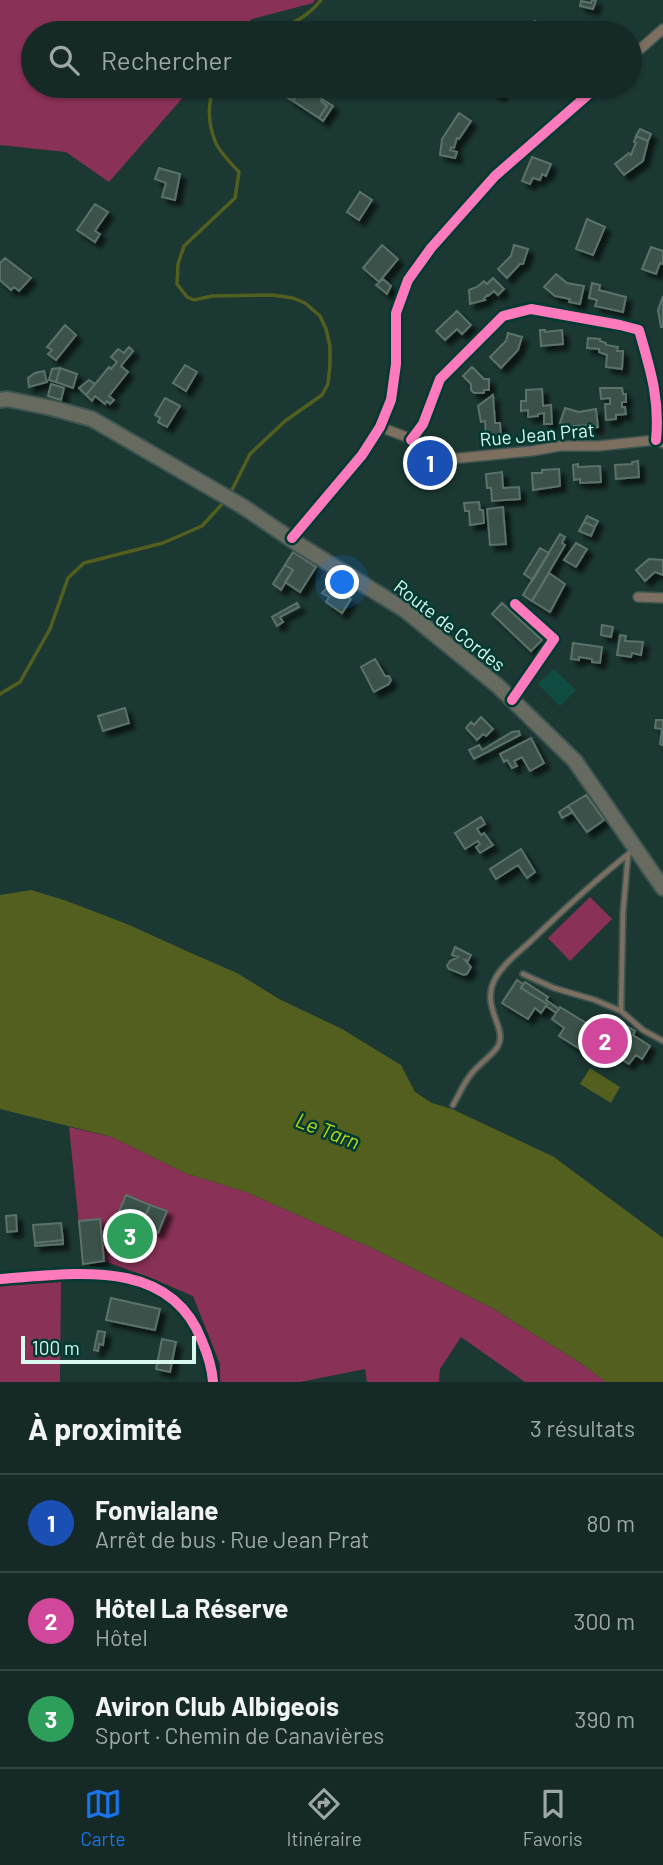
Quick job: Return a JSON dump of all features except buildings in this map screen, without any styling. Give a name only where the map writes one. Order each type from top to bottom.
[{"type":"main road","name":"Route de Cordes","points":[[0,400],[52,408],[92,419],[242,506],[405,610],[498,686],[575,761],[632,851],[663,888]]},
{"type":"street","points":[[642,47],[663,29]]},
{"type":"street","points":[[292,538],[362,455],[380,428],[391,400],[396,364],[396,313],[408,280],[431,248],[495,176],[584,98]]},
{"type":"street","points":[[411,440],[423,424],[440,379],[503,316],[531,309],[639,330],[653,380],[659,442]]},
{"type":"street","name":"Rue Jean Prat","points":[[380,428],[404,436],[436,457],[450,459],[560,446],[659,442]]},
{"type":"street","points":[[638,597],[663,598]]},
{"type":"street","points":[[512,700],[554,639],[515,604]]},
{"type":"street","points":[[0,1279],[104,1274],[138,1280],[161,1290],[191,1318],[199,1332],[211,1363],[213,1382]]},
{"type":"lane","points":[[621,1011],[623,914],[632,851]]},
{"type":"lane","points":[[453,1105],[471,1074],[498,1046],[498,1023],[491,1010],[490,997],[495,979],[575,898],[632,851]]},
{"type":"lane","points":[[523,974],[554,988],[621,1011],[643,1030],[663,1041]]},
{"type":"shaded area","points":[[0,0],[315,0],[313,3],[250,21],[21,21],[21,98],[182,98],[109,182],[66,152],[0,145]]},
{"type":"shaded area","points":[[554,669],[576,690],[560,706],[538,684]]},
{"type":"shaded area","points":[[590,897],[612,919],[570,961],[548,938]]},
{"type":"shaded area","points":[[69,1127],[112,1137],[185,1173],[246,1192],[374,1249],[492,1308],[606,1382],[525,1382],[461,1337],[440,1369],[439,1382],[367,1382],[365,1369],[300,1382],[220,1382],[220,1364],[193,1296],[104,1261],[83,1264]]},
{"type":"shaded area","points":[[61,1282],[60,1382],[0,1382],[0,1285]]},
{"type":"water","name":"Le Tarn","points":[[31,890],[127,924],[237,973],[279,999],[342,1029],[401,1065],[415,1092],[432,1103],[452,1109],[554,1157],[663,1238],[663,1382],[606,1382],[492,1308],[374,1249],[246,1192],[185,1173],[112,1137],[0,1109],[0,895]]},
{"type":"water","points":[[590,1068],[620,1087],[611,1103],[580,1084]]},
{"type":"waterway","points":[[296,21],[321,0]]},
{"type":"waterway","points":[[211,98],[210,120],[215,141],[239,172],[235,198],[184,246],[178,264],[177,284],[187,297],[194,300],[212,296],[272,295],[293,298],[305,303],[320,316],[330,346],[328,384],[322,395],[285,421],[250,454],[229,496]]},
{"type":"waterway","points":[[0,694],[20,682],[50,629],[68,578],[84,563],[163,543],[202,526],[224,502]]},
{"type":"cycle path","points":[[292,538],[362,455],[380,427],[391,400],[396,364],[396,313],[408,280],[431,248],[495,176],[584,98]]},
{"type":"cycle path","points":[[411,440],[423,424],[440,379],[503,316],[531,309],[639,330],[655,397],[656,440]]},
{"type":"cycle path","points":[[512,700],[554,639],[515,604]]},
{"type":"cycle path","points":[[0,1279],[87,1274],[116,1276],[143,1283],[167,1295],[187,1314],[206,1351],[213,1382]]},
{"type":"place","name":"Fonvialane","points":[[430,463]]},
{"type":"place","name":"Hôtel La Réserve","points":[[605,1041]]},
{"type":"place","name":"Aviron Club Albigeois","points":[[130,1236]]}]
